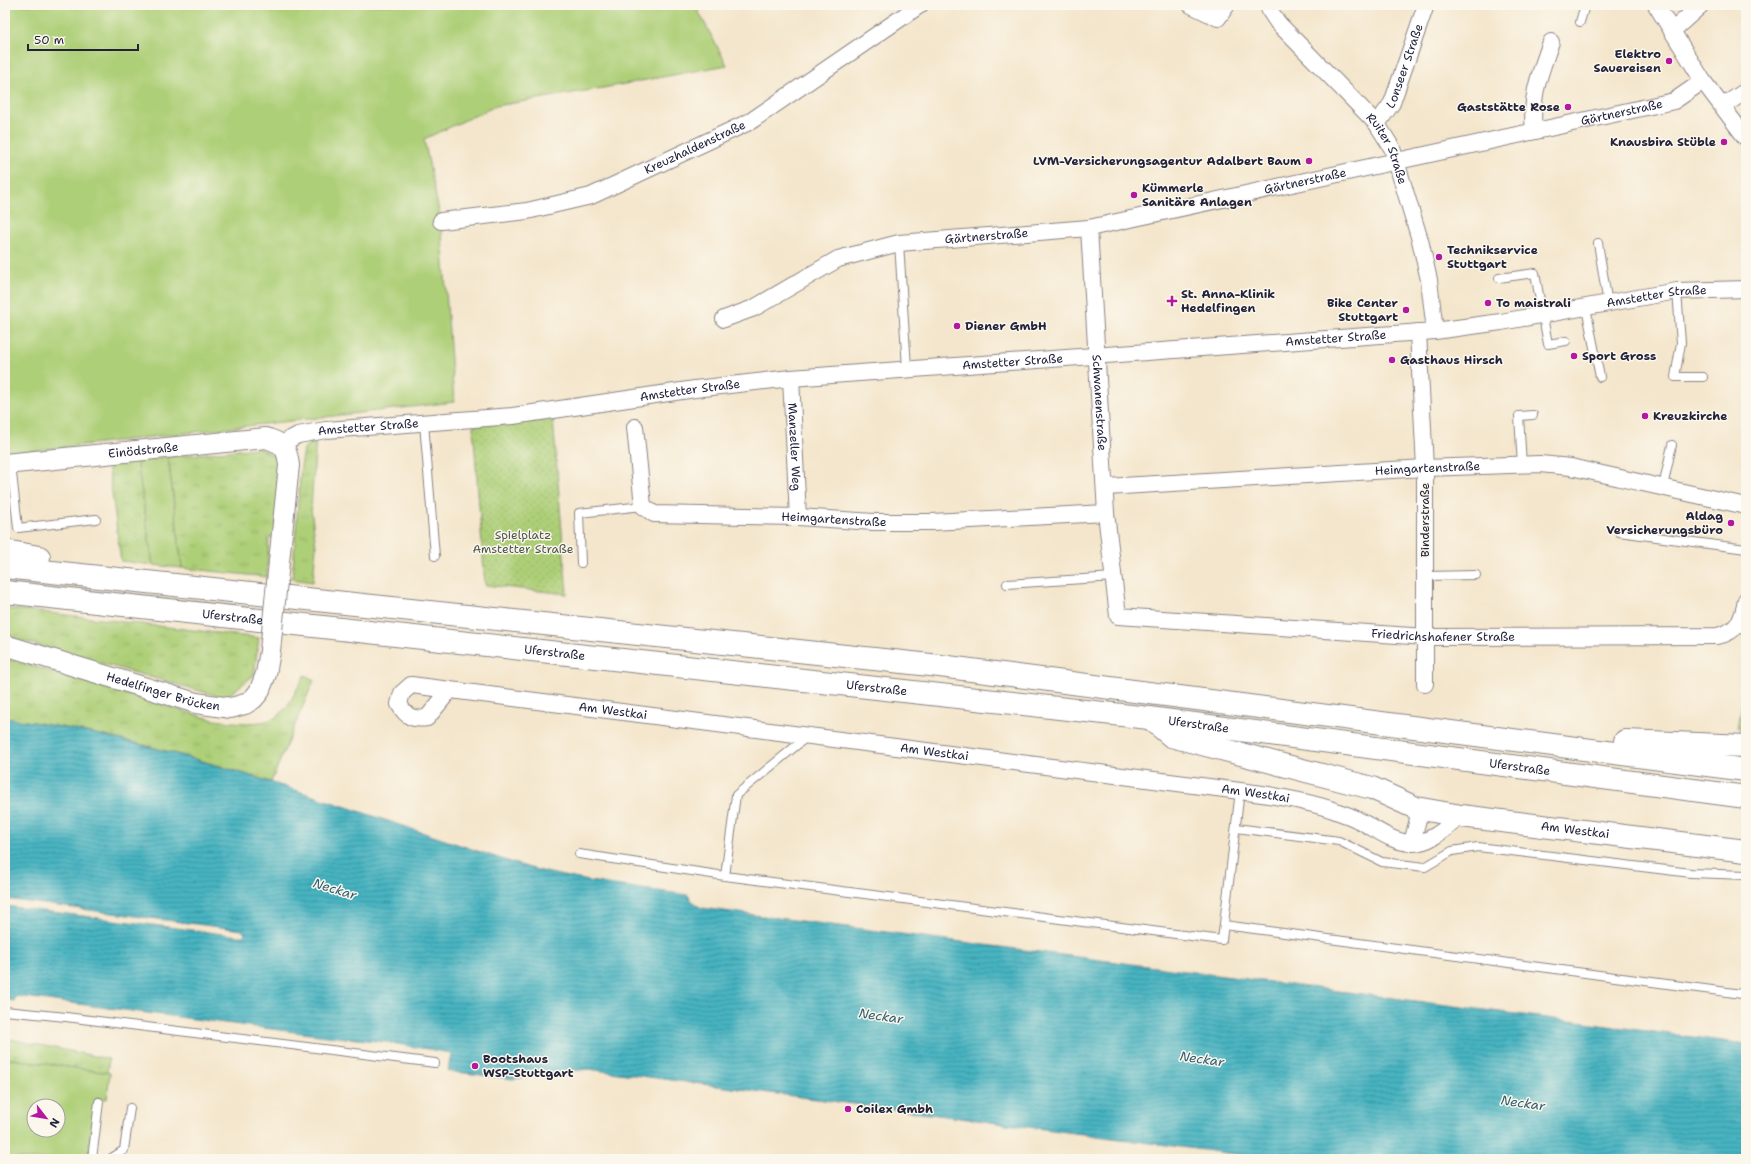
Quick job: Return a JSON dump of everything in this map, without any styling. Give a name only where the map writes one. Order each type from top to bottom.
[{"type":"main road","points":[[5,551],[50,559],[80,575]]},
{"type":"main road","name":"Uferstraße","points":[[5,567],[940,666],[1746,770]]},
{"type":"main road","name":"Uferstraße","points":[[5,592],[1149,718],[1746,797]]},
{"type":"main road","points":[[5,605],[84,613],[121,604]]},
{"type":"main road","points":[[1149,718],[1171,736],[1372,788],[1416,808],[1460,816]]},
{"type":"main road","points":[[1602,751],[1624,741],[1746,746]]},
{"type":"main road","name":"Am Westkai","points":[[1460,816],[1746,850]]},
{"type":"street","name":"Kreuzhaldenstraße","points":[[441,221],[527,211],[598,193],[751,121],[920,5]]},
{"type":"street","points":[[1191,5],[1218,18],[1227,5]]},
{"type":"street","name":"Ruiter Straße","points":[[1268,5],[1278,23],[1377,124],[1392,148],[1420,240],[1429,280],[1435,331]]},
{"type":"street","name":"Lonseer Straße","points":[[1377,124],[1392,103],[1426,5]]},
{"type":"street","points":[[1656,5],[1703,81],[1746,138]]},
{"type":"street","points":[[1672,31],[1701,5]]},
{"type":"street","points":[[1534,131],[1532,112],[1534,92],[1551,42]]},
{"type":"street","name":"Gärtnerstraße","points":[[724,319],[754,308],[838,259],[899,243],[1089,228],[1674,101],[1703,81]]},
{"type":"street","points":[[1723,106],[1746,91]]},
{"type":"street","name":"Schwanenstraße","points":[[1089,228],[1106,487],[1106,513],[1118,616]]},
{"type":"street","name":"Amstetter Straße","points":[[281,444],[298,435],[315,431],[513,416],[576,408],[695,389],[791,378],[908,368],[1435,331],[1586,308],[1677,291],[1746,290]]},
{"type":"street","name":"Binderstraße","points":[[1418,332],[1425,468],[1425,684]]},
{"type":"street","name":"Manzeller Weg","points":[[791,378],[798,517]]},
{"type":"street","points":[[635,427],[643,506]]},
{"type":"street","name":"Einödstraße","points":[[8,464],[266,438],[281,444]]},
{"type":"street","name":"Hedelfinger Brücken","points":[[5,645],[196,703],[231,708],[245,704],[253,699],[259,692],[266,674],[270,651],[289,465],[288,452],[281,444]]},
{"type":"street","name":"Heimgartenstraße","points":[[1106,487],[1425,468],[1522,465],[1571,467],[1746,506]]},
{"type":"street","name":"Heimgartenstraße","points":[[643,506],[654,514],[674,516],[798,517],[874,522],[925,522],[1106,513]]},
{"type":"street","name":"Friedrichshafener Straße","points":[[1118,616],[1426,637],[1717,636],[1728,634],[1739,624],[1746,600]]},
{"type":"street","name":"Am Westkai","points":[[449,691],[1274,796],[1334,810],[1358,819],[1393,839],[1412,843],[1428,839],[1442,831],[1460,816]]},
{"type":"street","points":[[1412,843],[1418,819],[1416,808]]},
{"type":"lane","points":[[1580,22],[1585,5]]},
{"type":"lane","points":[[899,243],[908,368]]},
{"type":"lane","points":[[1598,243],[1608,304]]},
{"type":"lane","points":[[1499,278],[1534,273],[1548,344],[1566,341]]},
{"type":"lane","points":[[1677,291],[1681,344],[1675,377],[1703,378]]},
{"type":"lane","points":[[1586,308],[1600,377]]},
{"type":"lane","points":[[1522,465],[1519,416],[1533,415]]},
{"type":"lane","points":[[424,423],[436,556]]},
{"type":"lane","points":[[1663,487],[1672,445]]},
{"type":"lane","points":[[8,464],[18,528],[96,519]]},
{"type":"lane","points":[[581,563],[579,513],[643,506]]},
{"type":"lane","points":[[1619,532],[1746,549]]},
{"type":"lane","points":[[1425,576],[1476,575]]},
{"type":"lane","points":[[1007,584],[1114,577]]},
{"type":"lane","points":[[725,876],[736,796],[808,736]]},
{"type":"lane","points":[[579,854],[725,876],[1222,940],[1240,791]]},
{"type":"lane","points":[[1236,828],[1339,841],[1382,862],[1425,867],[1452,851],[1478,847],[1691,873],[1746,875]]},
{"type":"lane","points":[[1224,925],[1742,994]]},
{"type":"lane","points":[[5,1011],[66,1017],[435,1063]]},
{"type":"lane","points":[[92,1159],[99,1102]]},
{"type":"lane","points":[[110,1159],[124,1150],[130,1108]]},
{"type":"green space","points":[[5,5],[695,5],[727,65],[496,106],[424,139],[441,221],[454,402],[5,454]]},
{"type":"green space","name":"Spielplatz Amstetter Straße","points":[[553,419],[567,594],[485,585],[473,426]]},
{"type":"green space","points":[[316,438],[311,508],[316,547],[313,582],[292,579],[301,467],[304,449],[312,439]]},
{"type":"green space","points":[[259,448],[273,455],[280,465],[275,538],[269,537],[267,577],[182,568],[168,457]]},
{"type":"green space","points":[[168,457],[182,568],[153,565],[137,460]]},
{"type":"green space","points":[[137,460],[153,565],[121,561],[108,463]]},
{"type":"green space","points":[[5,609],[259,638],[254,675],[225,698],[5,636]]},
{"type":"green space","points":[[5,658],[214,720],[248,723],[273,719],[287,706],[305,675],[314,680],[271,782],[140,744],[73,729],[5,718]]},
{"type":"green space","points":[[1746,681],[1746,728],[1738,728]]},
{"type":"green space","points":[[5,1038],[109,1059],[107,1073],[5,1058]]},
{"type":"green space","points":[[5,1058],[110,1073],[107,1099],[96,1098],[88,1159],[5,1159]]},
{"type":"water","name":"Neckar","points":[[5,718],[115,738],[169,752],[223,767],[330,801],[530,868],[588,881],[688,895],[693,902],[701,908],[1746,1044],[1746,1159],[1272,1159],[588,1069],[514,1079],[448,1071],[451,1053],[386,1042],[318,1035],[16,996],[14,1001],[5,999],[5,906],[238,936],[243,936],[245,934],[242,930],[5,899]]},
{"type":"place","name":"Elektro Sauereisen","points":[[1669,61]]},
{"type":"place","name":"Gaststätte Rose","points":[[1568,107]]},
{"type":"place","name":"Knausbira Stüble","points":[[1724,142]]},
{"type":"place","name":"LVM-Versicherungsagentur Adalbert Baum","points":[[1309,161]]},
{"type":"place","name":"Kümmerle Sanitäre Anlagen","points":[[1134,195]]},
{"type":"place","name":"Technikservice Stuttgart","points":[[1439,257]]},
{"type":"place","name":"St. Anna-Klinik Hedelfingen","points":[[1172,301]]},
{"type":"place","name":"To maistrali","points":[[1488,303]]},
{"type":"place","name":"Bike Center Stuttgart","points":[[1406,310]]},
{"type":"place","name":"Diener GmbH","points":[[957,326]]},
{"type":"place","name":"Sport Gross","points":[[1574,356]]},
{"type":"place","name":"Gasthaus Hirsch","points":[[1392,360]]},
{"type":"place","name":"Kreuzkirche","points":[[1645,416]]},
{"type":"place","name":"Aldag Versicherungsbüro","points":[[1731,523]]},
{"type":"place","name":"Bootshaus WSP-Stuttgart","points":[[475,1066]]},
{"type":"place","name":"Coilex Gmbh","points":[[848,1109]]}]
